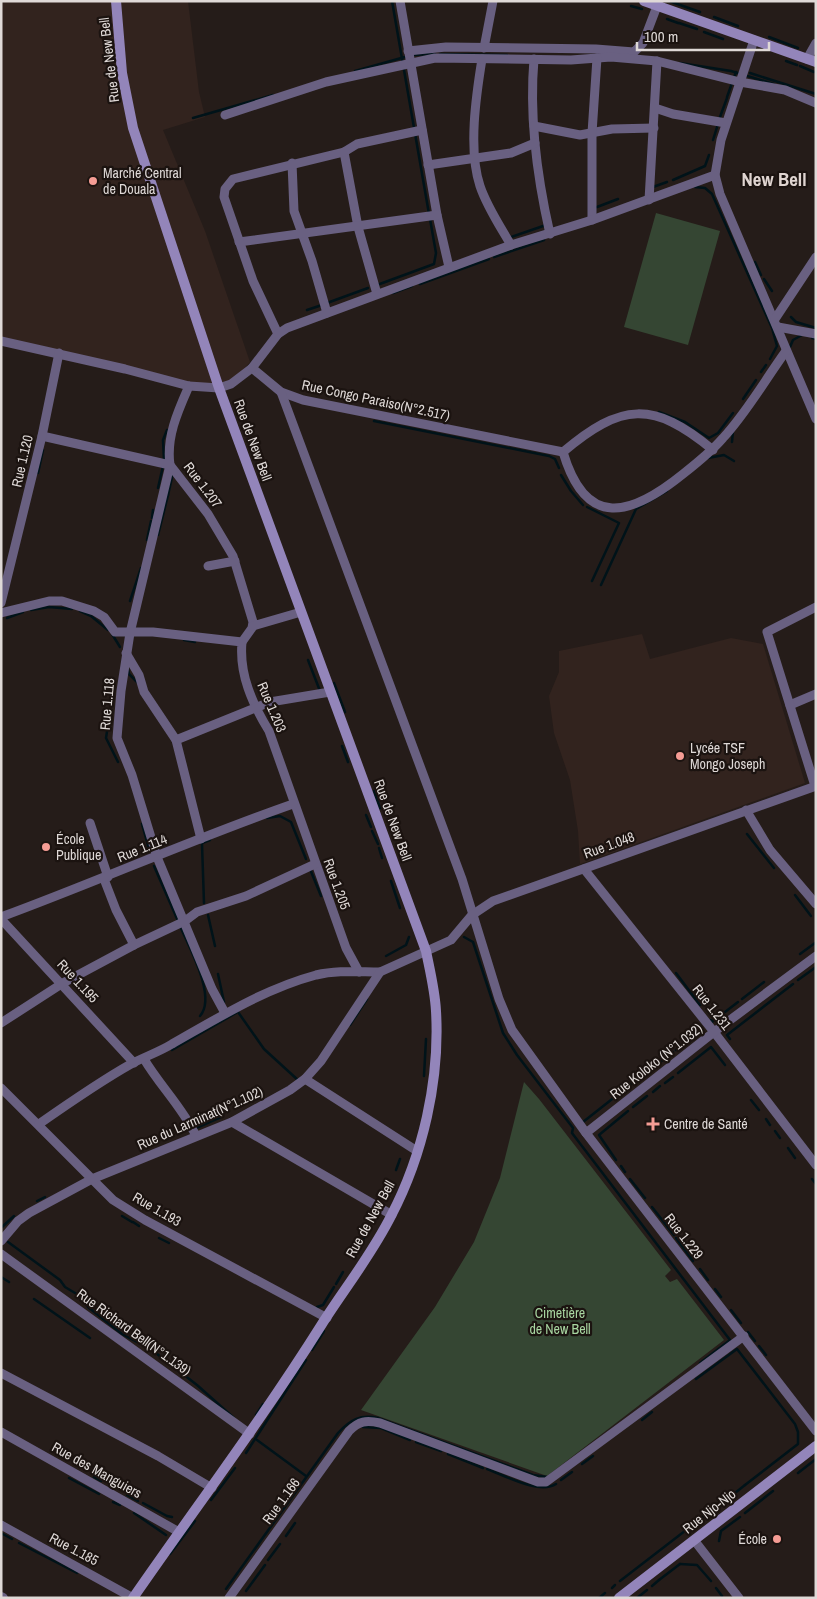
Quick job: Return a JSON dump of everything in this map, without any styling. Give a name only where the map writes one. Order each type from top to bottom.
[{"type":"main road","name":"Rue de New Bell","points":[[116,1],[122,74],[133,128],[219,388],[426,951],[436,1011],[435,1060],[432,1089],[417,1150],[406,1183],[392,1215],[250,1434],[133,1598]]},
{"type":"main road","points":[[644,1],[663,4],[812,61]]},
{"type":"main road","name":"Rue Njo-Njo","points":[[619,1598],[816,1446]]},
{"type":"street","points":[[400,1],[437,215],[449,267]]},
{"type":"street","points":[[484,48],[494,1]]},
{"type":"street","points":[[408,51],[434,47],[596,49],[634,52],[643,43],[663,4]]},
{"type":"street","points":[[754,40],[726,123],[715,175],[720,194],[816,419]]},
{"type":"street","points":[[812,61],[816,43]]},
{"type":"street","points":[[225,115],[326,82],[436,58],[597,58],[657,61],[740,82],[785,90],[816,103]]},
{"type":"street","points":[[592,220],[592,133],[597,58]]},
{"type":"street","points":[[482,59],[474,159],[482,193],[511,244]]},
{"type":"street","points":[[534,59],[535,143],[541,196],[550,234]]},
{"type":"street","points":[[649,200],[656,108],[657,61]]},
{"type":"street","points":[[656,108],[674,114],[726,123]]},
{"type":"street","points":[[534,126],[573,135],[612,129],[654,128]]},
{"type":"street","points":[[278,334],[253,281],[238,242],[224,194],[227,185],[233,179],[292,163],[344,152],[357,144],[422,130]]},
{"type":"street","points":[[428,165],[511,153],[535,143]]},
{"type":"street","points":[[344,152],[358,228],[377,294]]},
{"type":"street","points":[[292,163],[294,211],[299,228],[304,235],[327,313]]},
{"type":"street","points":[[1,342],[58,353],[188,386],[219,388],[231,384],[252,368],[278,334],[287,328],[511,244],[592,220],[715,175]]},
{"type":"street","points":[[238,242],[358,228],[437,215]]},
{"type":"street","points":[[776,323],[816,257]]},
{"type":"street","points":[[776,323],[816,334]]},
{"type":"street","points":[[712,450],[688,429],[670,420],[652,414],[629,414],[592,428],[563,452],[568,470],[578,489],[590,500],[599,505],[623,508],[638,504],[666,488],[712,450],[725,437],[786,351]]},
{"type":"street","name":"Rue 1.120","points":[[1,603],[4,577],[42,436],[58,353]]},
{"type":"street","name":"Rue Congo Paraiso(N°2.517)","points":[[252,368],[281,392],[302,400],[563,452]]},
{"type":"street","name":"Rue 1.118","points":[[188,386],[170,438],[168,448],[170,465],[130,633],[126,653],[117,738],[132,775],[157,857],[212,989],[225,1013]]},
{"type":"street","name":"Rue 1.229","points":[[281,392],[462,879],[499,999],[512,1030],[530,1059],[586,1133],[816,1431]]},
{"type":"street","name":"Rue 1.207","points":[[42,436],[170,465],[208,514],[235,561],[253,626]]},
{"type":"street","points":[[208,566],[235,561]]},
{"type":"street","points":[[1,613],[49,601],[62,601],[94,611],[104,617],[115,632],[153,632],[242,642],[253,626],[301,612]]},
{"type":"street","points":[[816,607],[767,632],[816,786]]},
{"type":"street","name":"Rue 1.203","points":[[242,642],[241,662],[255,708],[269,731],[293,804]]},
{"type":"street","points":[[126,653],[138,675],[144,692],[176,740],[201,839]]},
{"type":"street","points":[[176,740],[277,700],[330,692]]},
{"type":"street","points":[[790,706],[816,694]]},
{"type":"street","name":"Rue 1.048","points":[[426,951],[451,940],[472,914],[493,901],[816,786]]},
{"type":"street","name":"Rue 1.114","points":[[1,918],[293,804]]},
{"type":"street","name":"Rue 1.205","points":[[293,804],[346,948],[359,972]]},
{"type":"street","points":[[746,810],[770,850],[816,904]]},
{"type":"street","points":[[90,823],[116,910],[134,945]]},
{"type":"street","points":[[1,1023],[62,983],[134,945],[185,921],[197,912],[246,896],[315,864]]},
{"type":"street","name":"Rue 1.231","points":[[584,869],[714,1032],[816,1165]]},
{"type":"street","name":"Rue 1.195","points":[[1,918],[134,1063]]},
{"type":"street","points":[[39,1124],[85,1092],[134,1063],[225,1013],[263,995],[309,977],[338,972],[380,972],[426,951]]},
{"type":"street","name":"Rue Koloko (N°1.032)","points":[[586,1133],[714,1032],[816,956]]},
{"type":"street","name":"Rue du Larminat(N°1.102)","points":[[3,1234],[29,1213],[92,1179],[232,1122],[274,1100],[305,1079],[328,1050],[380,972]]},
{"type":"street","points":[[144,1059],[155,1078],[184,1112],[196,1136]]},
{"type":"street","points":[[305,1079],[417,1150]]},
{"type":"street","name":"Rue 1.193","points":[[1,1088],[39,1124],[106,1195],[145,1220],[326,1318]]},
{"type":"street","points":[[232,1122],[392,1215]]},
{"type":"street","name":"Rue Richard Bell(N°1.139)","points":[[1,1254],[250,1434]]},
{"type":"street","name":"Rue 1.166","points":[[229,1598],[349,1431],[358,1423],[369,1421],[380,1423],[538,1482],[546,1482],[744,1336]]},
{"type":"street","points":[[1,1373],[158,1456],[212,1488]]},
{"type":"street","name":"Rue des Manguiers","points":[[1,1432],[179,1532]]},
{"type":"street","name":"Rue 1.185","points":[[1,1526],[133,1598]]},
{"type":"street","points":[[694,1540],[739,1598]]},
{"type":"shaded area","name":"Marché Central de Douala","points":[[1,1],[188,1],[199,92],[205,117],[163,130],[205,231],[250,362],[226,388],[197,389],[1,344]]},
{"type":"shaded area","name":"Lycée TSF Mongo Joseph","points":[[642,634],[650,659],[731,638],[763,644],[805,783],[580,864],[578,831],[570,780],[554,733],[549,696],[559,672],[559,651]]},
{"type":"green space","points":[[656,213],[720,231],[688,345],[624,327]]},
{"type":"green space","name":"Cimetière de New Bell","points":[[524,1082],[671,1270],[665,1276],[670,1282],[677,1279],[724,1340],[547,1476],[361,1410],[435,1307],[474,1242],[500,1178]]},
{"type":"waterway","points":[[392,1],[429,214]]},
{"type":"waterway","points":[[669,1],[700,12]]},
{"type":"waterway","points":[[631,6],[642,9]]},
{"type":"waterway","points":[[714,17],[738,26]]},
{"type":"waterway","points":[[667,19],[678,23]]},
{"type":"waterway","points":[[679,23],[697,29]]},
{"type":"waterway","points":[[704,32],[723,39]]},
{"type":"waterway","points":[[769,37],[798,48]]},
{"type":"waterway","points":[[355,71],[412,55],[435,54]]},
{"type":"waterway","points":[[440,54],[507,55]]},
{"type":"waterway","points":[[786,61],[797,65]]},
{"type":"waterway","points":[[680,63],[731,71],[774,84]]},
{"type":"waterway","points":[[800,66],[814,72]]},
{"type":"waterway","points":[[727,97],[736,72]]},
{"type":"waterway","points":[[750,73],[816,94]]},
{"type":"waterway","points":[[193,118],[273,95]]},
{"type":"waterway","points":[[720,117],[727,98]]},
{"type":"waterway","points":[[713,140],[718,124]]},
{"type":"waterway","points":[[673,180],[705,166],[709,155]]},
{"type":"waterway","points":[[653,187],[667,182]]},
{"type":"waterway","points":[[695,187],[705,188],[712,194],[772,328],[777,346],[770,359]]},
{"type":"waterway","points":[[597,207],[618,199]]},
{"type":"waterway","points":[[377,285],[434,264],[436,253],[430,219]]},
{"type":"waterway","points":[[508,238],[546,225]]},
{"type":"waterway","points":[[494,257],[544,240]]},
{"type":"waterway","points":[[420,284],[489,259]]},
{"type":"waterway","points":[[755,262],[761,275]]},
{"type":"waterway","points":[[764,279],[772,291]]},
{"type":"waterway","points":[[393,293],[412,286]]},
{"type":"waterway","points":[[327,303],[368,288]]},
{"type":"waterway","points":[[307,310],[322,305]]},
{"type":"waterway","points":[[791,317],[796,322],[816,328]]},
{"type":"waterway","points":[[790,347],[793,340],[802,335]]},
{"type":"waterway","points":[[812,338],[816,339]]},
{"type":"waterway","points":[[761,372],[766,365]]},
{"type":"waterway","points":[[743,399],[756,380]]},
{"type":"waterway","points":[[659,412],[685,422],[709,438],[718,433],[733,413]]},
{"type":"waterway","points":[[374,421],[549,456],[555,459],[559,468]]},
{"type":"waterway","points":[[164,460],[163,440],[167,430]]},
{"type":"waterway","points":[[732,442],[733,431]]},
{"type":"waterway","points":[[38,473],[43,450]]},
{"type":"waterway","points":[[708,458],[724,455],[734,461]]},
{"type":"waterway","points":[[158,488],[163,466]]},
{"type":"waterway","points":[[168,495],[173,473]]},
{"type":"waterway","points":[[561,475],[583,505]]},
{"type":"waterway","points":[[601,585],[636,509],[667,491]]},
{"type":"waterway","points":[[158,535],[168,495]]},
{"type":"waterway","points":[[587,507],[619,523],[592,581]]},
{"type":"waterway","points":[[152,518],[153,510]]},
{"type":"waterway","points":[[147,540],[151,521]]},
{"type":"waterway","points":[[130,601],[141,568]]},
{"type":"waterway","points":[[31,610],[49,607],[72,609]]},
{"type":"waterway","points":[[80,611],[91,616],[108,630]]},
{"type":"waterway","points":[[7,618],[23,612]]},
{"type":"waterway","points":[[112,634],[120,647]]},
{"type":"waterway","points":[[184,640],[195,642]]},
{"type":"waterway","points":[[308,660],[320,691]]},
{"type":"waterway","points":[[128,669],[129,674],[138,683]]},
{"type":"waterway","points":[[334,683],[345,712]]},
{"type":"waterway","points":[[108,725],[106,738],[118,762]]},
{"type":"waterway","points":[[342,746],[348,762]]},
{"type":"waterway","points":[[374,791],[380,808]]},
{"type":"waterway","points":[[366,815],[371,827]]},
{"type":"waterway","points":[[267,818],[280,816],[291,822],[306,859]]},
{"type":"waterway","points":[[142,824],[149,849]]},
{"type":"waterway","points":[[372,831],[378,844]]},
{"type":"waterway","points":[[747,834],[774,868]]},
{"type":"waterway","points":[[202,843],[210,840]]},
{"type":"waterway","points":[[202,844],[204,903]]},
{"type":"waterway","points":[[379,848],[382,858]]},
{"type":"waterway","points":[[154,866],[178,921]]},
{"type":"waterway","points":[[310,869],[321,896]]},
{"type":"waterway","points":[[391,881],[400,908]]},
{"type":"waterway","points":[[795,895],[811,916]]},
{"type":"waterway","points":[[208,915],[215,946]]},
{"type":"waterway","points":[[180,926],[204,985],[204,1008],[200,1016]]},
{"type":"waterway","points":[[386,956],[406,945],[409,937]]},
{"type":"waterway","points":[[464,937],[473,942],[503,1033],[517,1055],[573,1128],[572,1133],[730,1340],[700,1363]]},
{"type":"waterway","points":[[800,954],[815,943]]},
{"type":"waterway","points":[[798,980],[816,967]]},
{"type":"waterway","points":[[676,973],[700,1005]]},
{"type":"waterway","points":[[218,974],[224,1002]]},
{"type":"waterway","points":[[742,999],[764,982]]},
{"type":"waterway","points":[[730,1039],[727,1035],[793,984]]},
{"type":"waterway","points":[[350,1025],[367,999]]},
{"type":"waterway","points":[[711,1020],[712,1022],[738,1002]]},
{"type":"waterway","points":[[238,1012],[264,1049],[299,1081]]},
{"type":"waterway","points":[[172,1050],[236,1013]]},
{"type":"waterway","points":[[676,1050],[696,1035]]},
{"type":"waterway","points":[[424,1076],[426,1039]]},
{"type":"waterway","points":[[678,1073],[711,1047],[725,1065]]},
{"type":"waterway","points":[[665,1058],[673,1052]]},
{"type":"waterway","points":[[620,1092],[663,1060]]},
{"type":"waterway","points":[[665,1083],[673,1077]]},
{"type":"waterway","points":[[653,1092],[660,1086]]},
{"type":"waterway","points":[[583,1122],[616,1096]]},
{"type":"waterway","points":[[633,1107],[647,1096]]},
{"type":"waterway","points":[[751,1100],[759,1110]]},
{"type":"waterway","points":[[616,1160],[599,1135],[628,1111]]},
{"type":"waterway","points":[[196,1128],[221,1117]]},
{"type":"waterway","points":[[766,1119],[770,1125]]},
{"type":"waterway","points":[[775,1131],[780,1138]]},
{"type":"waterway","points":[[788,1148],[795,1158]]},
{"type":"waterway","points":[[396,1170],[400,1159]]},
{"type":"waterway","points":[[621,1166],[625,1172]]},
{"type":"waterway","points":[[630,1179],[645,1198]]},
{"type":"waterway","points":[[812,1179],[816,1184]]},
{"type":"waterway","points":[[37,1201],[45,1197]]},
{"type":"waterway","points":[[652,1207],[674,1235]]},
{"type":"waterway","points":[[2,1227],[14,1216]]},
{"type":"waterway","points":[[122,1216],[132,1222]]},
{"type":"waterway","points":[[133,1222],[139,1226]]},
{"type":"waterway","points":[[354,1255],[365,1236]]},
{"type":"waterway","points":[[159,1238],[169,1243]]},
{"type":"waterway","points":[[676,1238],[693,1261]]},
{"type":"waterway","points":[[8,1242],[60,1280],[65,1287],[85,1299],[88,1307],[122,1334],[152,1350],[197,1385],[234,1418]]},
{"type":"waterway","points":[[700,1269],[708,1280]]},
{"type":"waterway","points":[[336,1284],[343,1272]]},
{"type":"waterway","points":[[1,1277],[9,1282]]},
{"type":"waterway","points":[[317,1307],[323,1305],[334,1287]]},
{"type":"waterway","points":[[715,1289],[721,1297]]},
{"type":"waterway","points":[[34,1299],[90,1338]]},
{"type":"waterway","points":[[731,1310],[741,1323]]},
{"type":"waterway","points":[[312,1350],[324,1331]]},
{"type":"waterway","points":[[748,1332],[755,1341]]},
{"type":"waterway","points":[[759,1346],[766,1355]]},
{"type":"waterway","points":[[696,1379],[737,1349],[795,1424],[798,1432],[798,1444],[745,1485]]},
{"type":"waterway","points":[[246,1453],[306,1360]]},
{"type":"waterway","points":[[256,1415],[263,1404]]},
{"type":"waterway","points":[[642,1420],[652,1412]]},
{"type":"waterway","points":[[226,1589],[338,1433],[356,1419],[366,1417],[378,1418],[533,1475],[547,1477]]},
{"type":"waterway","points":[[363,1427],[381,1428],[410,1440]]},
{"type":"waterway","points":[[257,1440],[306,1476]]},
{"type":"waterway","points":[[416,1442],[441,1451]]},
{"type":"waterway","points":[[448,1454],[483,1468]]},
{"type":"waterway","points":[[582,1464],[593,1456]]},
{"type":"waterway","points":[[798,1473],[816,1459]]},
{"type":"waterway","points":[[211,1500],[235,1468]]},
{"type":"waterway","points":[[487,1469],[531,1486],[549,1487],[556,1484]]},
{"type":"waterway","points":[[561,1480],[572,1472]]},
{"type":"waterway","points":[[94,1477],[101,1481]]},
{"type":"waterway","points":[[69,1478],[99,1494]]},
{"type":"waterway","points":[[730,1497],[745,1485]]},
{"type":"waterway","points":[[745,1513],[773,1491]]},
{"type":"waterway","points":[[127,1495],[138,1501]]},
{"type":"waterway","points":[[703,1517],[730,1496]]},
{"type":"waterway","points":[[113,1502],[120,1505]]},
{"type":"waterway","points":[[143,1503],[172,1517]]},
{"type":"waterway","points":[[134,1513],[166,1535]]},
{"type":"waterway","points":[[620,1581],[703,1517]]},
{"type":"waterway","points":[[719,1541],[721,1531],[740,1517]]},
{"type":"waterway","points":[[170,1554],[195,1521]]},
{"type":"waterway","points":[[286,1536],[295,1523]]},
{"type":"waterway","points":[[1,1533],[12,1539]]},
{"type":"waterway","points":[[19,1543],[77,1573]]},
{"type":"waterway","points":[[268,1560],[280,1544]]},
{"type":"waterway","points":[[680,1564],[697,1565],[711,1581]]},
{"type":"waterway","points":[[659,1580],[680,1564]]},
{"type":"waterway","points":[[246,1591],[265,1565]]},
{"type":"waterway","points":[[652,1586],[659,1580]]},
{"type":"waterway","points":[[612,1588],[615,1585]]},
{"type":"waterway","points":[[716,1588],[722,1596]]},
{"type":"waterway","points":[[637,1598],[647,1590]]},
{"type":"waterway","points":[[599,1598],[605,1593]]},
{"type":"place","name":"Marché Central de Douala","points":[[93,181]]},
{"type":"place","name":"Lycée TSF Mongo Joseph","points":[[680,756]]},
{"type":"place","name":"École Publique","points":[[46,847]]},
{"type":"place","name":"Centre de Santé","points":[[653,1124]]},
{"type":"place","name":"École","points":[[777,1539]]},
{"type":"district","name":"New Bell","points":[[774,179]]}]
